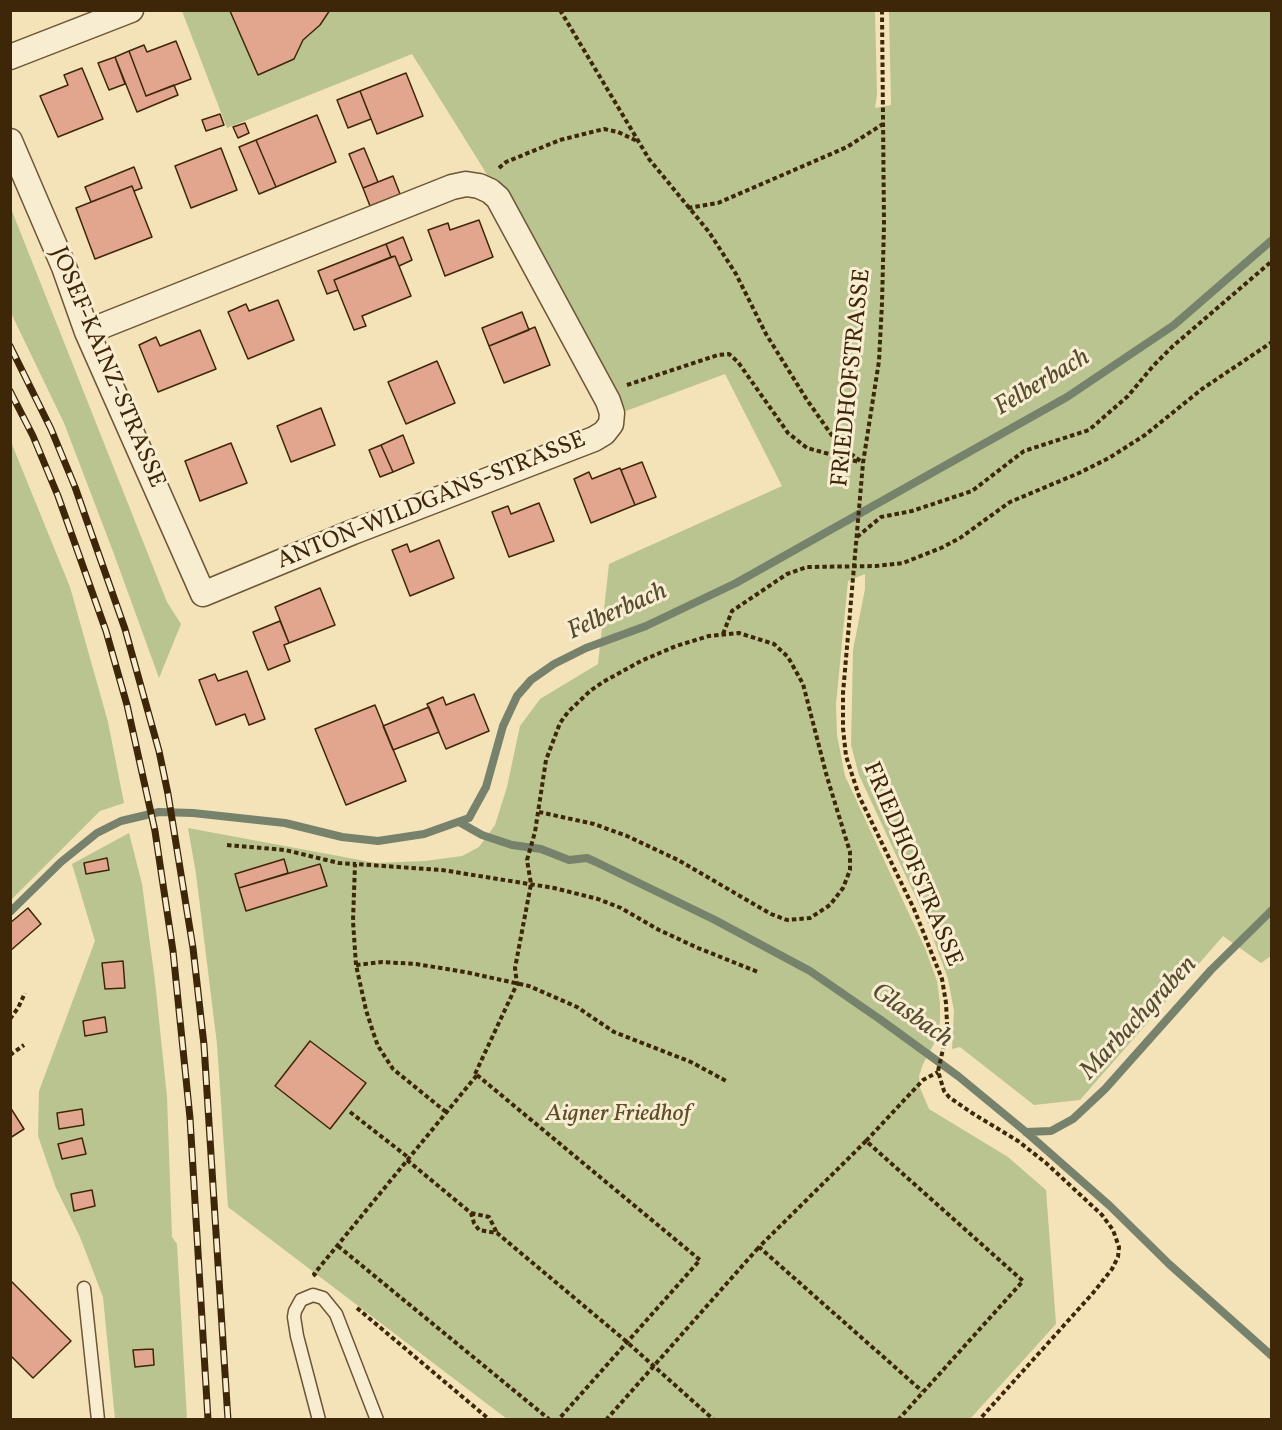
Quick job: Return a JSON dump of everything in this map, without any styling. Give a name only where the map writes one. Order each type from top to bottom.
[{"type":"street","points":[[10,57],[131,10]]},
{"type":"street","name":"JOSEF-KAINZ-STRASSE","points":[[10,141],[64,267],[87,332],[203,594]]},
{"type":"street","points":[[87,332],[452,187],[466,184],[479,186],[498,198],[608,401]]},
{"type":"street","name":"ANTON-WILDGANS-STRASSE","points":[[203,594],[353,532],[594,439],[604,433],[611,424],[612,413],[608,401]]},
{"type":"lane","points":[[84,1288],[98,1419]]},
{"type":"lane","points":[[319,1419],[294,1317],[301,1300],[309,1295],[317,1295],[327,1302],[340,1322],[376,1419]]},
{"type":"path","points":[[560,10],[662,178],[709,232],[736,274],[766,334],[807,400],[838,444],[863,463]]},
{"type":"path","name":"FRIEDHOFSTRASSE","points":[[882,10],[884,224],[880,338],[863,463],[842,711],[846,756],[859,796],[914,909],[942,979],[947,1023],[938,1069]]},
{"type":"path","points":[[688,208],[718,203],[847,147],[884,124]]},
{"type":"path","points":[[466,184],[491,176],[506,162],[586,132],[604,129],[618,132],[638,141]]},
{"type":"path","points":[[857,537],[881,517],[912,511],[972,491],[1024,451],[1089,430],[1128,396],[1173,346],[1272,261]]},
{"type":"path","points":[[723,634],[732,611],[788,574],[807,567],[876,566],[903,563],[960,538],[1010,502],[1109,458],[1145,435],[1202,389],[1272,342]]},
{"type":"path","points":[[608,401],[620,389],[633,382],[718,355],[729,354],[738,362],[788,433],[814,451],[863,463]]},
{"type":"path","points":[[539,812],[594,824],[627,836],[678,860],[771,914],[787,920],[810,918],[838,897],[848,879],[851,862],[803,684],[788,657],[774,644],[751,635],[723,634],[676,646],[603,682],[574,706],[560,723],[546,760],[539,812],[527,860],[531,884],[515,968],[517,984],[475,1074],[700,1260],[558,1419]]},
{"type":"path","points":[[227,844],[285,850],[339,864],[442,870],[531,884],[598,899],[621,908],[688,943],[758,972]]},
{"type":"path","points":[[355,864],[353,921],[356,964],[373,1032],[385,1059],[400,1077],[446,1112]]},
{"type":"path","points":[[356,964],[382,962],[416,964],[530,986],[577,1007],[614,1032],[691,1062],[728,1082]]},
{"type":"path","points":[[10,1019],[25,993]]},
{"type":"path","points":[[10,1055],[24,1045]]},
{"type":"path","points":[[606,1419],[759,1247],[866,1141],[923,1080],[938,1069],[941,1083],[949,1097],[1018,1141],[1046,1162],[1082,1195],[1113,1230],[1119,1247],[1118,1257],[1112,1269],[1093,1293],[979,1419]]},
{"type":"path","points":[[324,1282],[314,1274],[477,1076]]},
{"type":"path","points":[[350,1112],[471,1212],[489,1217],[497,1233]]},
{"type":"path","points":[[866,1141],[1023,1281],[898,1419]]},
{"type":"path","points":[[471,1212],[479,1230],[497,1233],[627,1342],[714,1419]]},
{"type":"path","points":[[338,1246],[550,1419]]},
{"type":"path","points":[[759,1247],[922,1391]]},
{"type":"path","points":[[351,1304],[490,1419]]},
{"type":"green space","name":"Aigner Friedhof","points":[[182,11],[875,11],[877,95],[875,108],[891,105],[889,11],[1271,11],[1271,956],[1261,963],[1223,936],[1080,1100],[1034,1105],[960,1047],[952,1049],[954,1011],[948,979],[928,924],[859,775],[851,745],[853,650],[865,589],[865,574],[848,581],[836,704],[837,735],[845,776],[925,948],[937,981],[940,1022],[937,1038],[919,1076],[920,1088],[929,1109],[1008,1157],[1046,1190],[1056,1324],[970,1419],[507,1419],[228,1207],[217,1044],[196,874],[188,828],[376,863],[425,861],[462,856],[479,847],[495,825],[507,787],[520,726],[540,699],[598,664],[609,564],[782,486],[725,374],[626,411],[483,168],[412,54],[227,128]]},
{"type":"green space","points":[[10,206],[167,602],[181,624],[159,678],[64,423],[11,313]]},
{"type":"green space","points":[[11,442],[70,587],[108,722],[124,803],[100,811],[11,900]]},
{"type":"green space","points":[[129,833],[142,884],[167,1097],[172,1237],[177,1244],[187,1419],[115,1419],[103,1297],[80,1237],[56,1188],[38,1136],[39,1091],[95,941],[72,864]]},
{"type":"building","points":[[330,10],[320,25],[303,40],[294,59],[258,75],[230,11]]},
{"type":"building","points":[[176,41],[191,79],[146,96],[129,51],[144,45],[147,52]]},
{"type":"building","points":[[129,51],[146,96],[174,85],[178,95],[137,112],[115,57]]},
{"type":"building","points":[[115,57],[125,84],[109,90],[98,63]]},
{"type":"building","points":[[82,68],[103,119],[58,137],[40,96],[68,85],[64,75]]},
{"type":"building","points":[[406,73],[423,116],[377,134],[360,91]]},
{"type":"building","points":[[360,91],[371,119],[348,128],[337,100]]},
{"type":"building","points":[[220,114],[224,125],[206,131],[202,120]]},
{"type":"building","points":[[317,115],[336,162],[276,187],[256,140]]},
{"type":"building","points":[[245,123],[249,133],[238,138],[233,127]]},
{"type":"building","points":[[256,140],[276,187],[259,194],[239,147]]},
{"type":"building","points":[[221,148],[237,190],[191,208],[175,166]]},
{"type":"building","points":[[364,148],[378,182],[363,188],[349,154]]},
{"type":"building","points":[[134,167],[142,188],[134,191],[132,186],[91,202],[85,187]]},
{"type":"building","points":[[393,176],[400,194],[370,206],[363,188]]},
{"type":"building","points":[[132,186],[152,237],[95,259],[76,208]]},
{"type":"building","points":[[479,220],[493,257],[445,276],[428,230],[448,223],[450,230]]},
{"type":"building","points":[[403,237],[412,260],[399,266],[395,256],[391,257],[386,244]]},
{"type":"building","points":[[386,244],[391,257],[334,280],[338,290],[327,294],[318,271]]},
{"type":"building","points":[[395,256],[411,296],[362,316],[366,326],[354,330],[334,280]]},
{"type":"building","points":[[278,300],[294,340],[248,359],[228,312],[246,304],[249,311]]},
{"type":"building","points":[[522,312],[529,330],[489,346],[482,328]]},
{"type":"building","points":[[535,327],[550,365],[504,383],[489,346]]},
{"type":"building","points":[[200,330],[216,369],[158,392],[139,345],[156,337],[160,346]]},
{"type":"building","points":[[437,361],[455,403],[406,424],[388,382]]},
{"type":"building","points":[[321,408],[335,445],[291,462],[277,426]]},
{"type":"building","points":[[403,435],[414,463],[393,472],[381,445]]},
{"type":"building","points":[[231,443],[247,483],[200,501],[185,461]]},
{"type":"building","points":[[381,445],[393,472],[380,477],[369,450]]},
{"type":"building","points":[[642,462],[656,497],[635,505],[621,470]]},
{"type":"building","points":[[620,468],[635,505],[591,523],[574,479],[589,472],[592,479]]},
{"type":"building","points":[[539,503],[554,541],[509,557],[492,512],[508,506],[511,514]]},
{"type":"building","points":[[439,540],[454,578],[410,596],[392,550],[407,544],[410,552]]},
{"type":"building","points":[[320,588],[335,625],[289,643],[275,607]]},
{"type":"building","points":[[280,621],[289,643],[284,645],[290,661],[268,670],[253,632]]},
{"type":"building","points":[[247,671],[265,719],[249,725],[245,714],[216,725],[199,680],[215,674],[218,681]]},
{"type":"building","points":[[474,694],[489,731],[446,749],[427,704],[443,697],[446,705]]},
{"type":"building","points":[[375,705],[406,781],[346,805],[315,729]]},
{"type":"building","points":[[429,707],[439,732],[393,750],[383,726]]},
{"type":"building","points":[[107,858],[109,870],[86,874],[84,863]]},
{"type":"building","points":[[284,859],[288,873],[239,888],[235,874]]},
{"type":"building","points":[[320,864],[327,886],[246,911],[239,888]]},
{"type":"building","points":[[28,908],[41,924],[10,951],[10,923]]},
{"type":"building","points":[[123,961],[125,988],[105,989],[102,963]]},
{"type":"building","points":[[105,1017],[107,1032],[85,1036],[83,1021]]},
{"type":"building","points":[[310,1041],[366,1083],[330,1129],[275,1086]]},
{"type":"building","points":[[10,1107],[24,1129],[10,1138]]},
{"type":"building","points":[[82,1109],[84,1125],[59,1129],[57,1113]]},
{"type":"building","points":[[82,1138],[86,1154],[62,1159],[58,1144]]},
{"type":"building","points":[[92,1190],[95,1206],[74,1211],[71,1194]]},
{"type":"building","points":[[10,1280],[71,1341],[33,1378],[10,1355]]},
{"type":"building","points":[[153,1349],[154,1365],[135,1367],[133,1350]]},
{"type":"waterway","name":"Felberbach","points":[[10,912],[61,862],[97,833],[121,821],[159,812],[193,813],[285,823],[342,837],[378,841],[424,834],[469,818],[486,787],[503,726],[517,696],[531,680],[554,664],[586,648],[646,626],[736,583],[1067,397],[1174,325],[1272,240]]},
{"type":"waterway","name":"Glasbach","points":[[459,822],[482,835],[512,845],[541,849],[569,860],[587,858],[715,920],[810,971],[958,1076],[1026,1132],[1110,1206],[1169,1264],[1272,1356]]},
{"type":"waterway","name":"Marbachgraben","points":[[1026,1132],[1051,1131],[1073,1119],[1105,1089],[1211,970],[1272,910]]},
{"type":"railway","points":[[10,346],[51,429],[75,487],[125,629],[159,751],[168,794],[193,948],[204,1045],[228,1420]]},
{"type":"railway","points":[[10,391],[33,436],[58,496],[106,631],[127,705],[155,831],[173,951],[190,1118],[208,1420]]}]
